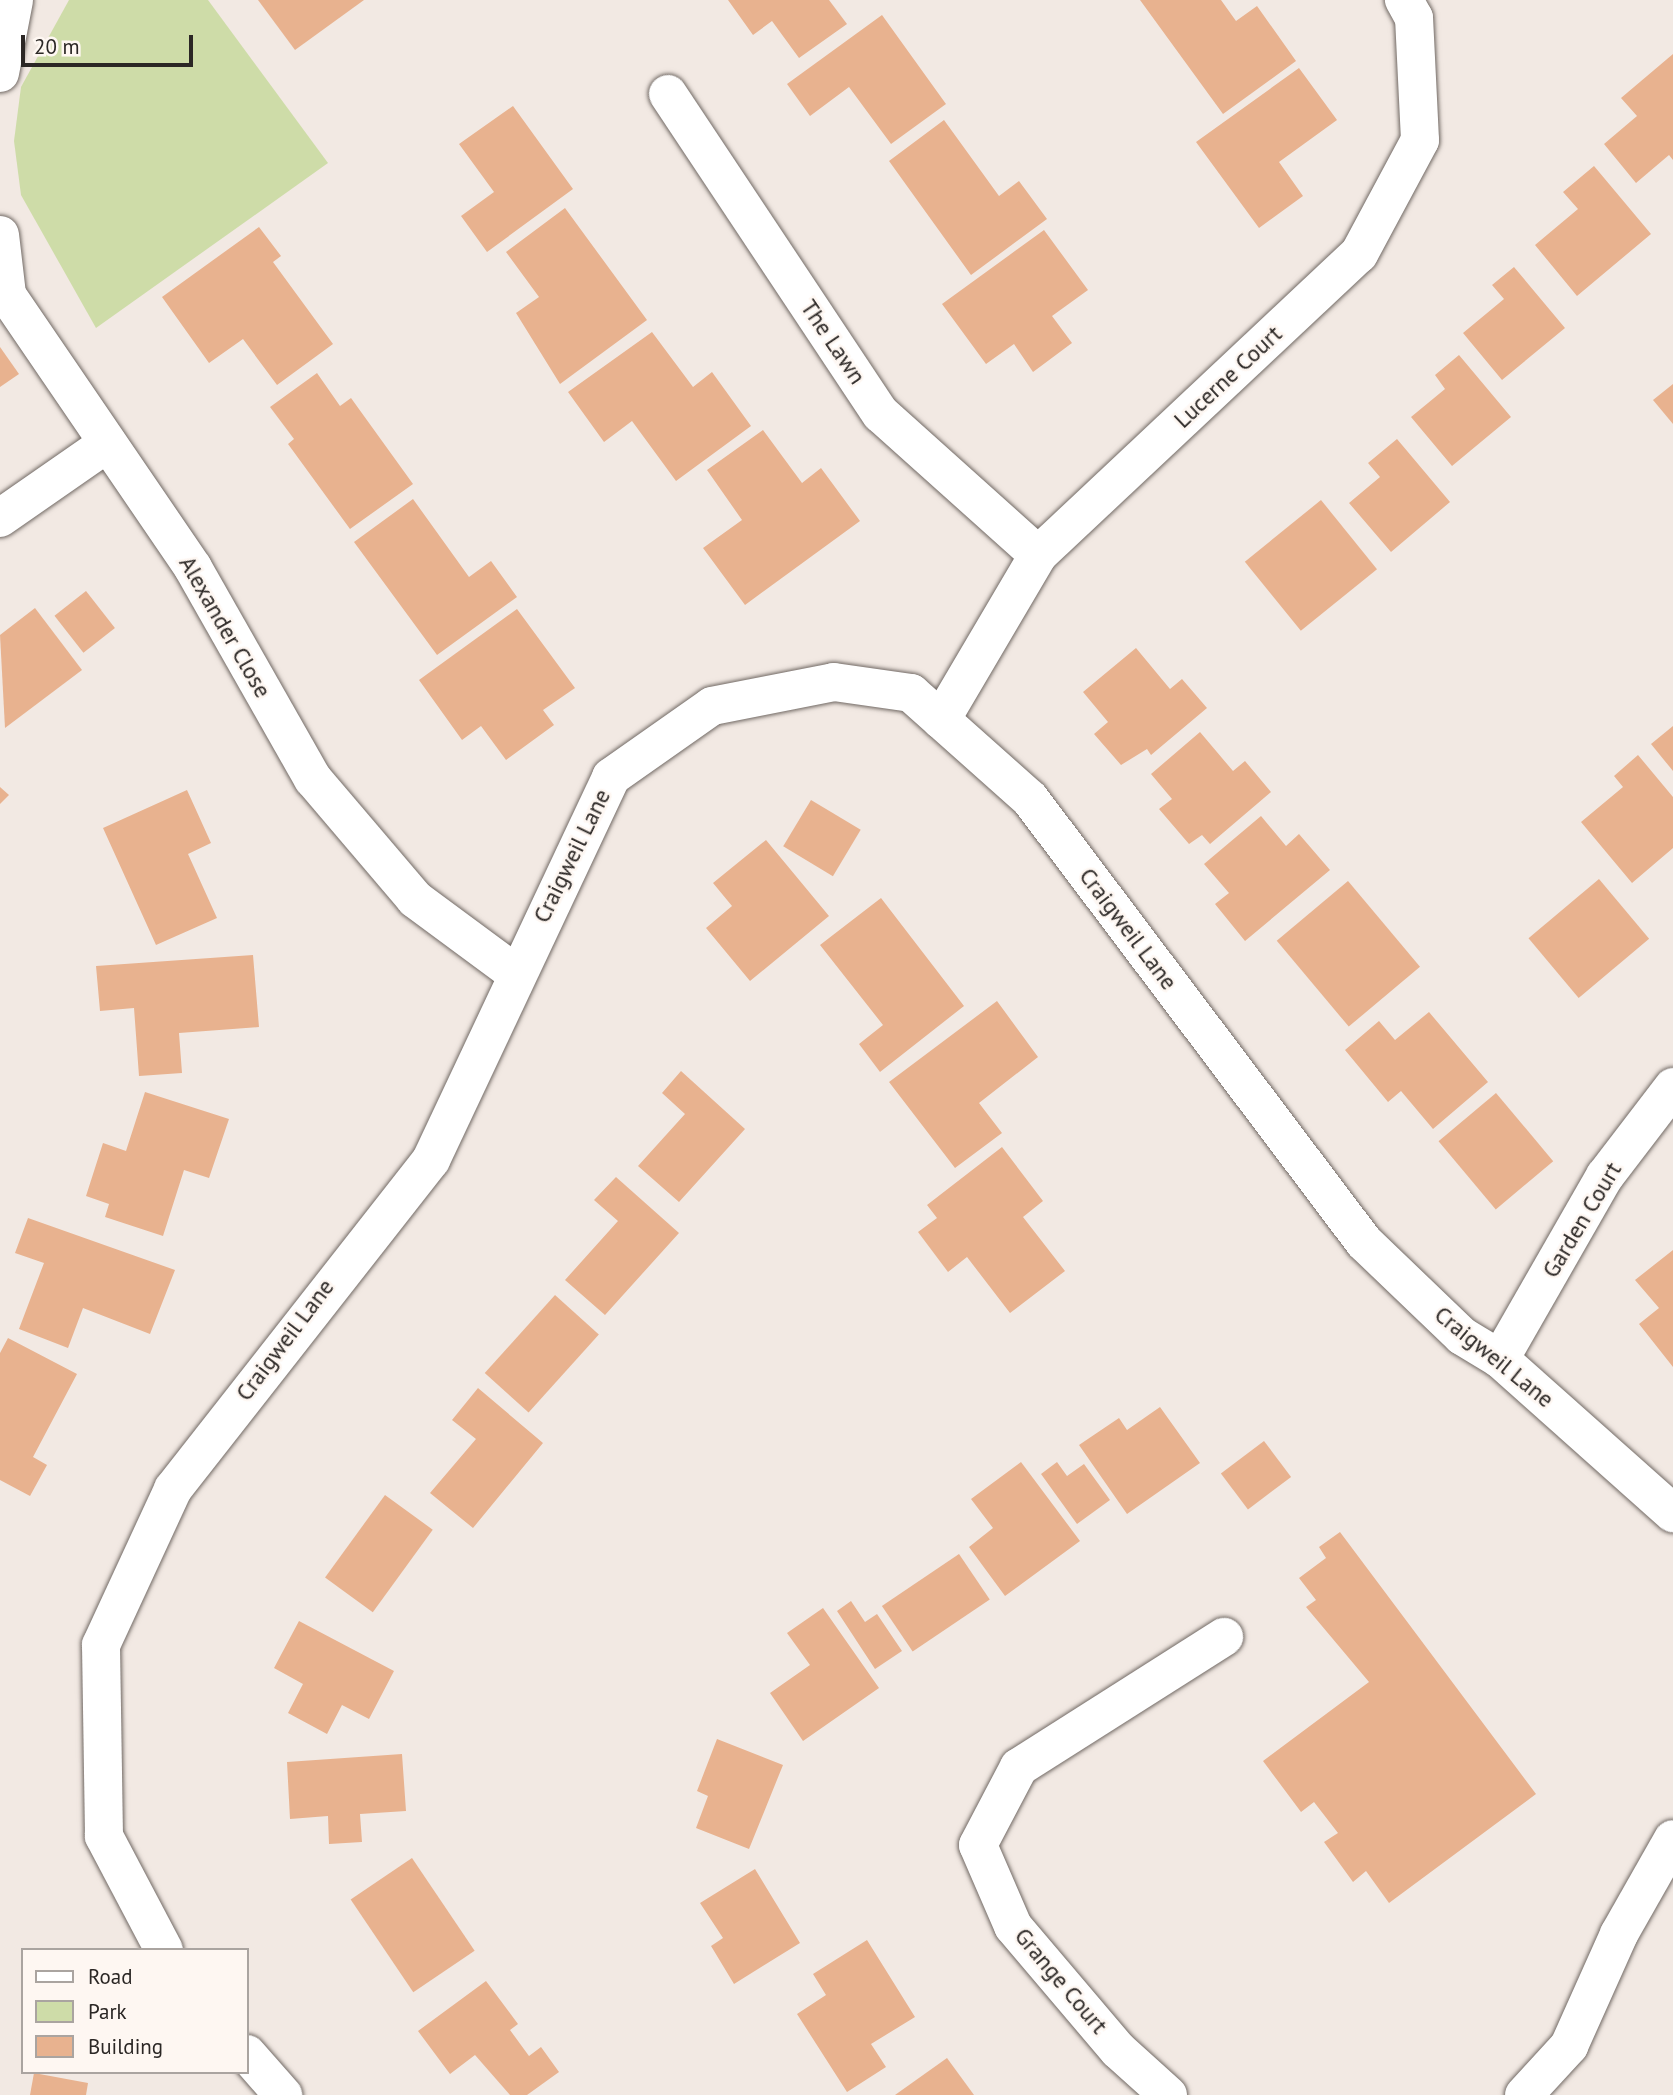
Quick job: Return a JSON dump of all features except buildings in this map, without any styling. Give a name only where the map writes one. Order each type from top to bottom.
[{"type":"street","points":[[0,73],[13,0]]},
{"type":"street","name":"Lucerne Court","points":[[940,720],[1038,555],[1359,254],[1420,140],[1414,18],[1404,0]]},
{"type":"street","name":"The Lawn","points":[[668,94],[881,414],[1038,555]]},
{"type":"street","name":"Alexander Close","points":[[0,235],[7,295],[193,568],[313,779],[415,899],[514,973]]},
{"type":"street","points":[[0,518],[108,443]]},
{"type":"street","name":"Craigweil Lane","points":[[163,1948],[104,1836],[101,1645],[173,1489],[325,1286],[430,1160],[514,973],[611,777],[712,706],[834,682],[911,693],[1031,799],[1364,1242],[1462,1336],[1500,1359],[1673,1513]]},
{"type":"street","name":"Garden Court","points":[[1500,1359],[1605,1176],[1673,1087]]},
{"type":"street","name":"Grange Court","points":[[1168,2095],[1118,2050],[1013,1926],[978,1845],[1019,1767],[1224,1637]]},
{"type":"street","points":[[1524,2095],[1569,2046],[1619,1934],[1673,1839]]},
{"type":"street","points":[[248,2055],[283,2095]]},
{"type":"green space","points":[[69,0],[208,0],[328,163],[96,328],[21,195],[14,141],[21,87]]}]
